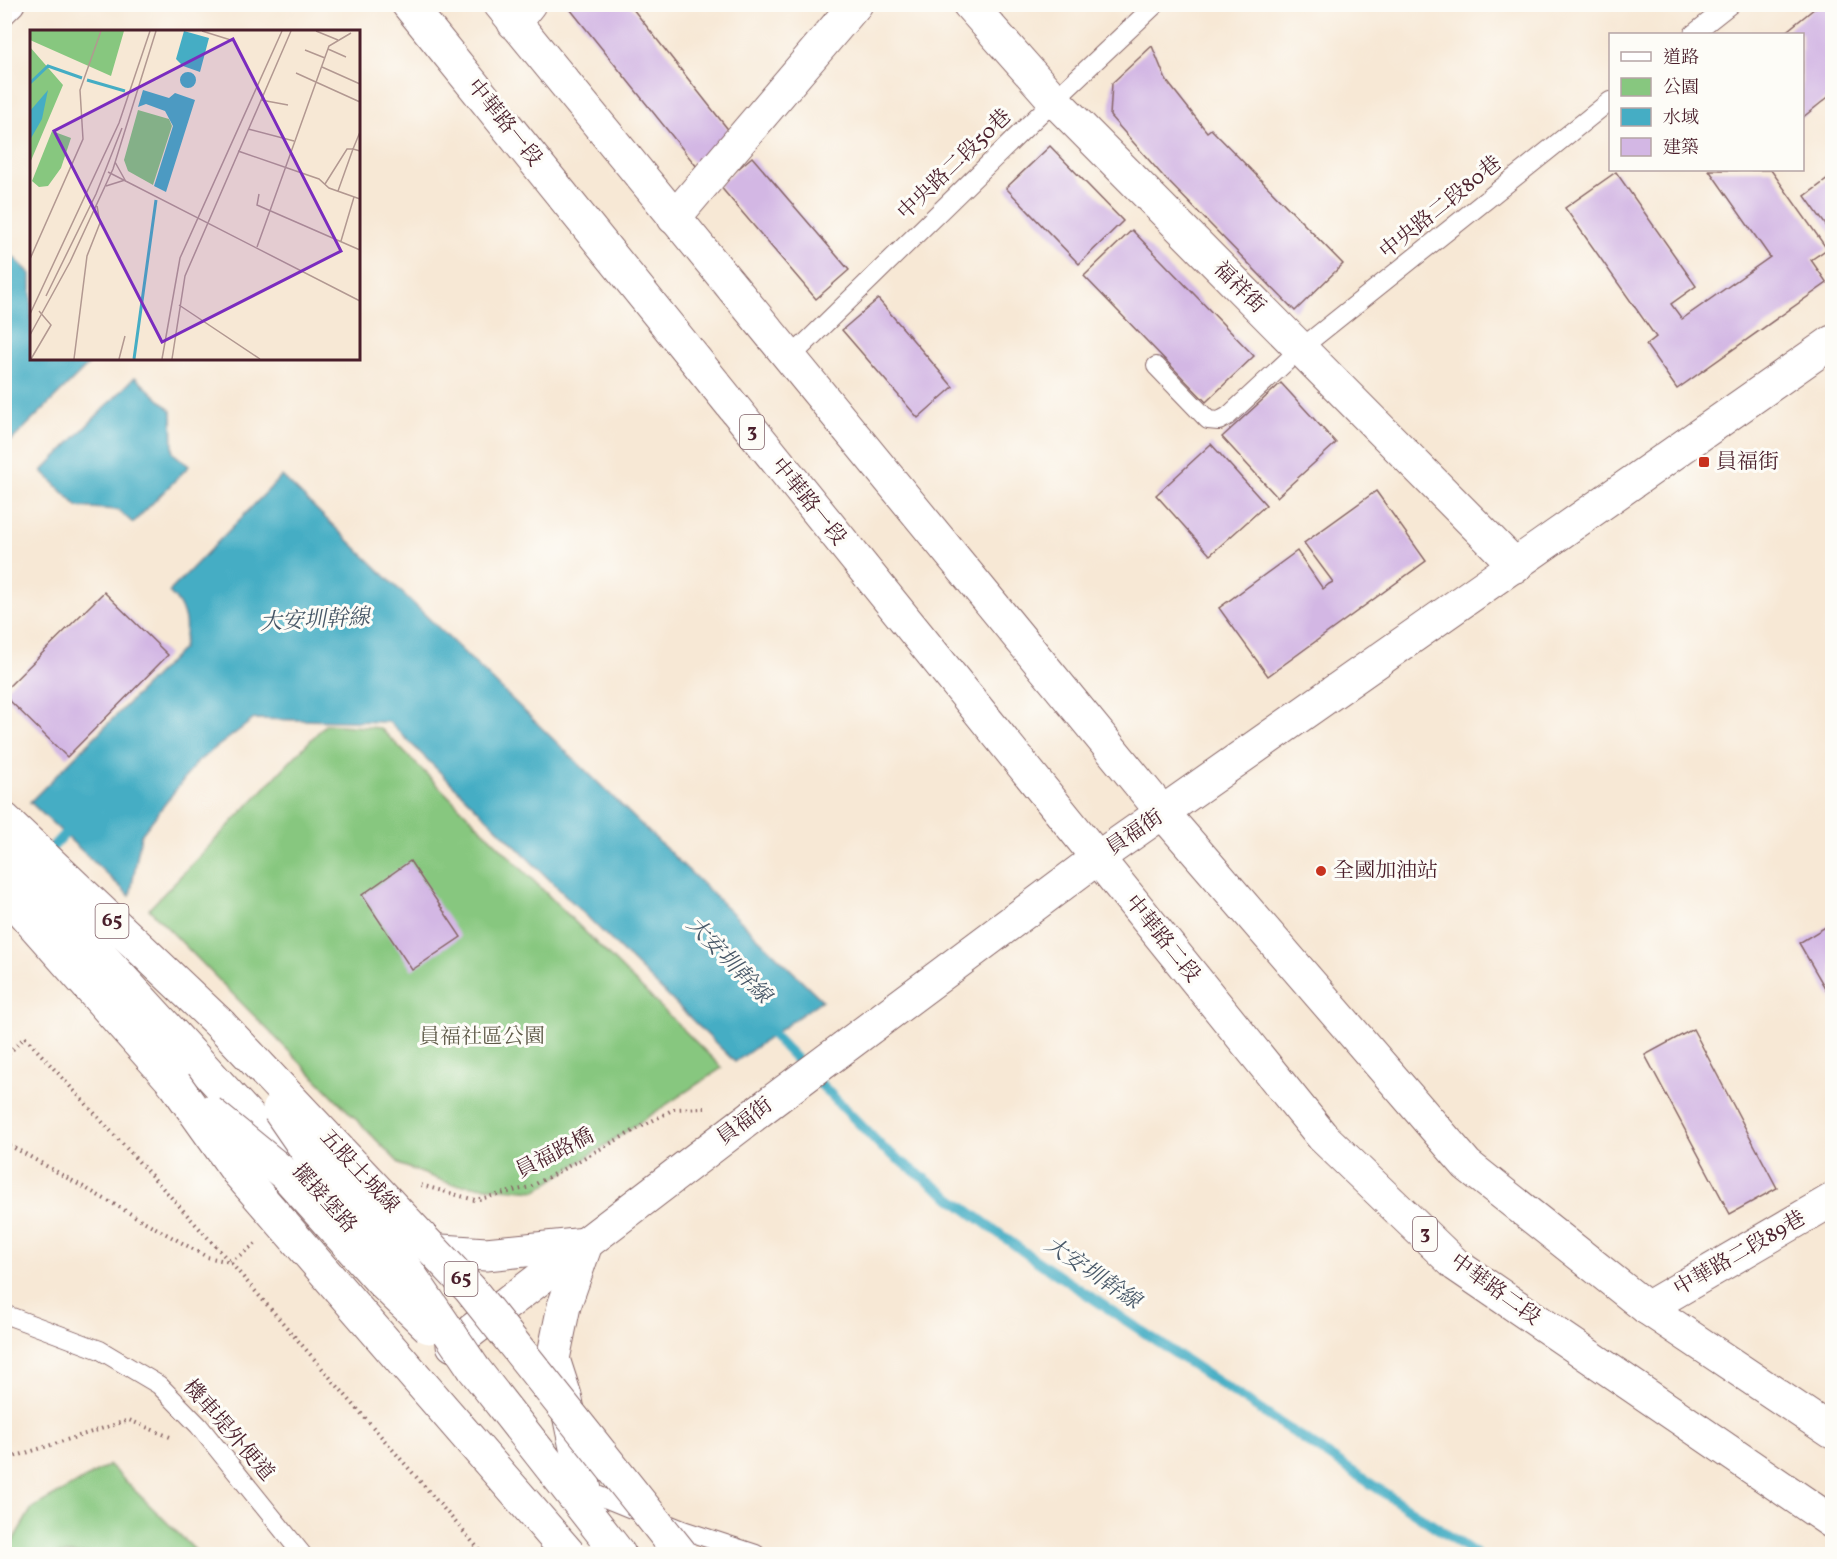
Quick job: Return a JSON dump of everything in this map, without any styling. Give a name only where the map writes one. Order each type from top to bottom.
[{"type":"main road","name":"中華路一段","points":[[408,4],[1096,859]]},
{"type":"main road","points":[[674,218],[856,4]]},
{"type":"main road","name":"福祥街","points":[[969,4],[1054,100],[1516,566]]},
{"type":"main road","points":[[514,11],[674,218],[789,359],[1164,813],[1467,1165],[1647,1308],[1833,1432]]},
{"type":"main road","name":"員福街","points":[[464,1357],[586,1244],[763,1108],[1096,859],[1833,342]]},
{"type":"main road","name":"五股土城線","points":[[4,819],[219,1024],[470,1289],[681,1554]]},
{"type":"main road","name":"擺接堡路","points":[[4,850],[356,1233],[464,1357],[585,1490],[635,1554]]},
{"type":"main road","name":"中華路二段","points":[[1096,859],[1322,1136],[1456,1265],[1833,1522]]},
{"type":"main road","points":[[4,891],[175,1084],[237,1171],[568,1554]]},
{"type":"main road","points":[[219,1024],[314,1161],[400,1260],[464,1357],[619,1554]]},
{"type":"main road","points":[[175,1084],[286,1175],[381,1281],[464,1357]]},
{"type":"main road","name":"中華路二段89巷","points":[[1647,1308],[1833,1200]]},
{"type":"main road","points":[[356,1233],[401,1248],[486,1254],[586,1244],[564,1306],[553,1359],[565,1395],[585,1490]]},
{"type":"lane","name":"中央路二段50巷","points":[[789,359],[1054,100],[1156,4]]},
{"type":"lane","points":[[1694,33],[1731,4]]},
{"type":"lane","name":"中央路二段80巷","points":[[1156,366],[1209,420],[1220,421],[1228,417],[1300,349],[1609,103]]},
{"type":"lane","name":"機車堤外便道","points":[[4,1314],[100,1350],[159,1385],[199,1426],[303,1554]]},
{"type":"lane","points":[[585,1490],[683,1530],[756,1554]]},
{"type":"path","points":[[4,1058],[25,1037],[230,1263],[483,1554]]},
{"type":"path","name":"員福路橋","points":[[412,1180],[475,1200],[530,1187],[674,1108],[708,1108]]},
{"type":"path","points":[[4,1142],[207,1257],[230,1263]]},
{"type":"path","points":[[4,1460],[129,1420],[180,1441]]},
{"type":"green space","name":"員福社區公園","points":[[326,724],[380,728],[722,1068],[536,1191],[451,1184],[401,1165],[149,909]]},
{"type":"green space","points":[[109,1465],[199,1554],[5,1554],[32,1508]]},
{"type":"water","points":[[5,249],[30,273],[30,360],[93,360],[11,441],[4,437]]},
{"type":"water","points":[[135,377],[172,411],[173,453],[189,466],[133,523],[118,510],[78,507],[42,471]]},
{"type":"water","points":[[282,476],[822,1000],[735,1062],[389,722],[254,719],[197,762],[141,835],[130,896],[30,802],[183,648],[185,618],[175,598],[169,592]]},
{"type":"building","points":[[566,4],[629,4],[734,137],[697,167]]},
{"type":"building","points":[[1820,4],[1826,4],[1832,12],[1832,94],[1804,116],[1804,33],[1784,33]]},
{"type":"building","points":[[1152,46],[1166,80],[1207,132],[1211,129],[1343,264],[1295,311],[1163,176],[1110,116],[1112,83]]},
{"type":"building","points":[[1050,146],[1123,221],[1079,264],[1006,188]]},
{"type":"building","points":[[752,157],[849,270],[816,299],[719,185]]},
{"type":"building","points":[[1710,171],[1772,171],[1827,249],[1811,260],[1827,283],[1677,389],[1646,345],[1656,337],[1565,208],[1616,172],[1696,286],[1671,304],[1682,319],[1770,257]]},
{"type":"building","points":[[1832,176],[1832,234],[1805,196]]},
{"type":"building","points":[[1132,230],[1254,356],[1206,402],[1084,276]]},
{"type":"building","points":[[878,299],[953,387],[918,418],[842,330]]},
{"type":"building","points":[[1281,383],[1336,443],[1277,497],[1222,437]]},
{"type":"building","points":[[1211,444],[1266,505],[1210,555],[1156,495]]},
{"type":"building","points":[[1376,491],[1426,561],[1268,676],[1219,608],[1297,551],[1323,589],[1333,582],[1304,543]]},
{"type":"building","points":[[104,592],[168,655],[67,757],[4,695],[4,691]]},
{"type":"building","points":[[410,861],[461,937],[412,970],[362,895]]},
{"type":"building","points":[[1832,923],[1832,1000],[1799,943]]},
{"type":"building","points":[[1693,1029],[1777,1188],[1730,1214],[1645,1055]]},
{"type":"waterway","name":"大安圳幹線","points":[[46,854],[74,824]]},
{"type":"waterway","name":"大安圳幹線","points":[[763,1025],[883,1148],[1031,1257],[1476,1554]]},
{"type":"place","name":"員福街","points":[[1704,462]]},
{"type":"place","name":"全國加油站","points":[[1321,871]]}]
